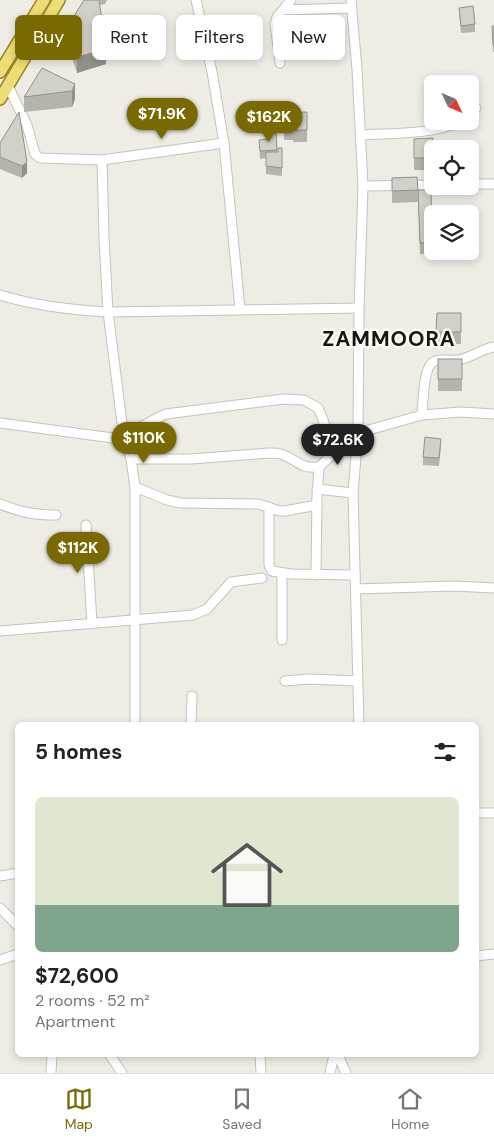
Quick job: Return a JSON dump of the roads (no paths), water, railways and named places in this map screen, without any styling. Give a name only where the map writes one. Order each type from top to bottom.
[{"type":"main road","points":[[0,72],[44,0]]},
{"type":"main road","points":[[0,99],[59,0]]},
{"type":"street","points":[[196,0],[212,72],[224,143],[240,309]]},
{"type":"street","points":[[280,64],[275,24],[277,16],[291,0]]},
{"type":"street","points":[[283,10],[351,4],[363,186],[359,308],[358,433],[353,493],[359,722]]},
{"type":"street","points":[[8,86],[27,125],[36,156],[40,158],[102,160],[224,143]]},
{"type":"street","points":[[361,135],[430,130]]},
{"type":"street","points":[[102,160],[108,312],[124,436],[131,459],[135,487],[135,722]]},
{"type":"street","points":[[479,184],[494,184]]},
{"type":"street","points":[[363,186],[424,185]]},
{"type":"street","points":[[0,294],[48,307],[108,312],[359,308]]},
{"type":"street","points":[[422,415],[427,369],[431,362],[436,360],[458,360],[484,349],[494,347]]},
{"type":"street","points":[[0,423],[107,438],[124,436],[152,419],[166,414],[284,399],[304,400],[318,408],[328,437],[333,443],[340,447],[357,450]]},
{"type":"street","points":[[358,433],[422,415],[461,412],[494,414]]},
{"type":"street","points":[[316,575],[317,489],[320,467],[340,447]]},
{"type":"street","points":[[131,459],[191,459],[269,453],[281,454],[308,468],[320,467]]},
{"type":"street","points":[[135,487],[167,500],[181,503],[248,503],[280,511],[317,505]]},
{"type":"street","points":[[317,489],[353,493]]},
{"type":"street","points":[[0,504],[19,512],[35,515],[56,515]]},
{"type":"street","points":[[269,507],[269,565],[272,571],[316,575],[355,575]]},
{"type":"street","points":[[86,525],[92,623]]},
{"type":"street","points":[[282,573],[282,640]]},
{"type":"street","points":[[0,631],[193,615],[207,609],[231,582],[262,578]]},
{"type":"street","points":[[356,589],[454,586],[494,588]]},
{"type":"street","points":[[285,681],[308,679],[357,681]]},
{"type":"street","points":[[191,722],[192,696]]},
{"type":"street","points":[[479,813],[494,812]]},
{"type":"street","points":[[0,876],[15,874]]},
{"type":"street","points":[[0,908],[15,923]]},
{"type":"street","points":[[0,960],[15,955]]},
{"type":"street","points":[[479,956],[494,957]]},
{"type":"street","points":[[51,1073],[52,1057]]},
{"type":"street","points":[[111,1057],[122,1073]]},
{"type":"street","points":[[260,1057],[261,1073]]},
{"type":"street","points":[[330,1073],[334,1057]]},
{"type":"street","points":[[339,1057],[346,1073]]},
{"type":"district","name":"ZAMMOORA","points":[[389,339]]}]
